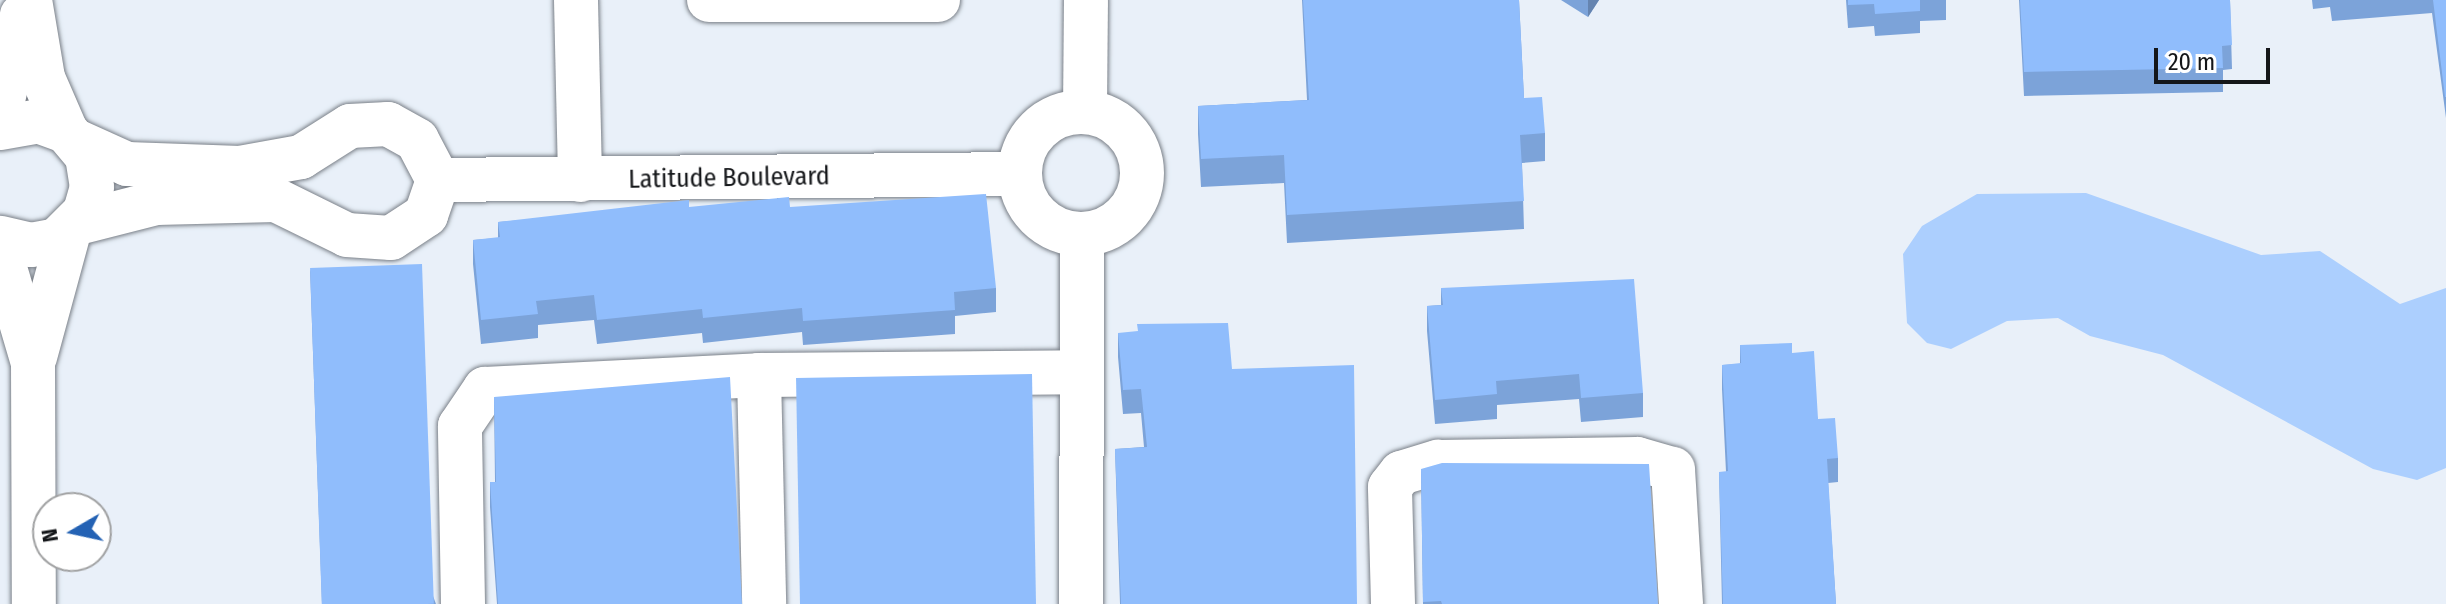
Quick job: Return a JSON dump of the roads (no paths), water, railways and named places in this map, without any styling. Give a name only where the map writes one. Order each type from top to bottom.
[{"type":"street","points":[[0,114],[27,0]]},
{"type":"street","points":[[27,0],[43,78],[92,187],[74,227],[33,363]]},
{"type":"street","points":[[576,0],[580,180]]},
{"type":"street","points":[[709,0],[938,0]]},
{"type":"street","points":[[1085,111],[1086,0]]},
{"type":"street","points":[[1085,111],[1123,128],[1142,164],[1142,185],[1121,221],[1082,235],[1063,232],[1032,210],[1020,174],[1039,129],[1085,111]]},
{"type":"street","points":[[0,128],[38,121],[127,164],[240,168],[301,157],[350,126],[388,124],[417,140],[438,180],[426,215],[391,238],[347,235],[276,200],[156,203],[74,227],[31,245],[0,238]]},
{"type":"street","name":"Latitude Boulevard","points":[[438,180],[1020,174]]},
{"type":"street","points":[[1081,604],[1082,235]]},
{"type":"street","points":[[0,251],[33,363],[34,604]]},
{"type":"street","points":[[463,604],[460,426],[485,389],[759,375],[1080,372]]},
{"type":"street","points":[[759,375],[764,604]]},
{"type":"street","points":[[1393,604],[1390,487],[1401,473],[1438,462],[1637,459],[1673,469],[1681,604]]},
{"type":"water","points":[[2086,193],[2261,255],[2320,251],[2400,304],[2446,288],[2446,468],[2417,480],[2373,469],[2163,355],[2090,336],[2058,318],[2007,321],[1951,349],[1927,343],[1907,323],[1903,254],[1922,226],[1977,194]]}]
